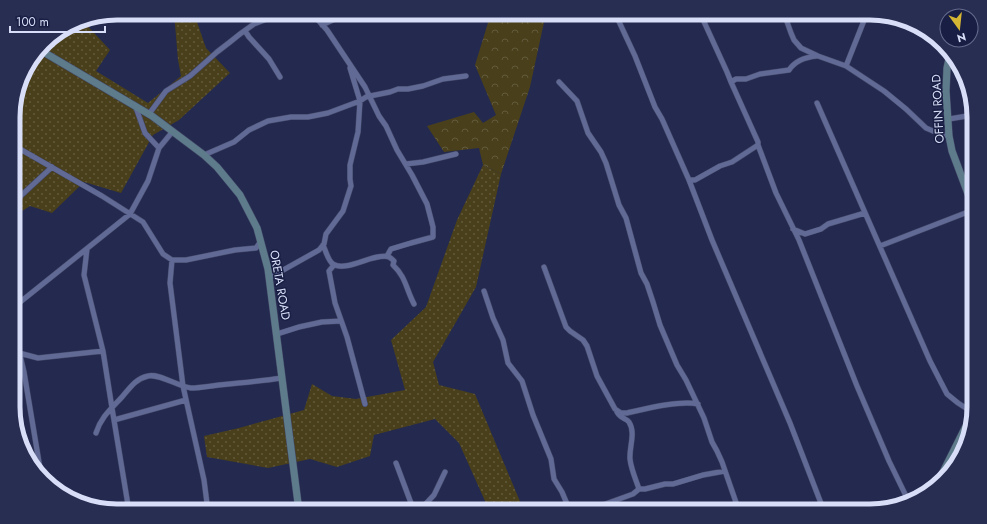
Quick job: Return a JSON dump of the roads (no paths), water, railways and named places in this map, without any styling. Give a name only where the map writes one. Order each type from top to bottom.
[{"type":"street","points":[[149,114],[166,91],[190,76],[217,52],[254,24],[265,20]]},
{"type":"street","points":[[318,20],[365,87],[397,150],[427,204],[433,227],[433,237],[391,249],[387,256]]},
{"type":"street","points":[[322,25],[333,20]]},
{"type":"street","points":[[618,20],[635,56],[655,107],[662,119],[689,180],[712,240],[790,423],[821,504]]},
{"type":"street","points":[[703,20],[758,142],[776,194],[802,246],[857,386],[889,461],[906,497]]},
{"type":"street","points":[[786,20],[794,40],[801,48],[846,66],[884,91],[926,128],[950,136]]},
{"type":"street","points":[[846,66],[864,20]]},
{"type":"street","points":[[245,31],[269,59],[280,77]]},
{"type":"street","name":"ORETA ROAD","points":[[44,53],[135,105],[173,131],[218,167],[240,195],[257,228],[268,269],[299,504]]},
{"type":"street","points":[[731,82],[736,79],[746,79],[760,74],[790,70],[792,66],[799,61],[818,56]]},
{"type":"street","name":"OFFIN ROAD","points":[[949,60],[946,91],[952,152],[967,191]]},
{"type":"street","points":[[269,278],[319,250],[323,245],[326,234],[343,211],[351,186],[350,165],[358,132],[360,102],[348,62]]},
{"type":"street","points":[[204,155],[234,142],[249,130],[268,122],[291,117],[308,117],[328,113],[360,102],[366,97],[398,89],[423,86],[443,79],[466,76]]},
{"type":"street","points":[[559,82],[577,101],[588,133],[606,163],[619,205],[626,218],[641,273],[649,290],[664,335],[677,366],[698,404],[737,504]]},
{"type":"street","points":[[817,102],[930,360],[947,394],[958,404],[967,408]]},
{"type":"street","points":[[135,105],[145,133],[159,148]]},
{"type":"street","points":[[949,119],[967,116]]},
{"type":"street","points":[[20,302],[130,214],[148,181],[159,148],[173,131]]},
{"type":"street","points":[[689,180],[695,180],[720,166],[732,162],[758,145]]},
{"type":"street","points":[[20,149],[102,196],[143,222],[163,254],[172,260],[186,260],[235,250],[256,248],[261,241]]},
{"type":"street","points":[[406,164],[456,154]]},
{"type":"street","points":[[20,197],[52,168]]},
{"type":"street","points":[[880,246],[967,212]]},
{"type":"street","points":[[793,229],[805,234],[821,229],[828,224],[865,213]]},
{"type":"street","points":[[323,245],[334,265],[350,265],[381,256],[387,256],[394,261],[393,265],[401,274],[414,304]]},
{"type":"street","points":[[87,249],[84,275],[103,351],[128,504]]},
{"type":"street","points":[[172,260],[170,283],[183,386],[204,480],[207,504]]},
{"type":"street","points":[[334,265],[329,271],[336,303],[357,371],[365,404]]},
{"type":"street","points":[[544,267],[566,327],[583,340],[587,346],[597,376],[616,410],[629,422],[632,435],[630,459],[639,489]]},
{"type":"street","points":[[484,291],[493,318],[503,340],[508,363],[522,381],[533,415],[551,460],[554,479],[567,504]]},
{"type":"street","points":[[277,334],[322,322],[342,321]]},
{"type":"street","points":[[20,353],[38,358],[103,351]]},
{"type":"street","points":[[20,357],[24,372],[40,465]]},
{"type":"street","points":[[96,433],[102,419],[106,414],[133,384],[141,378],[147,376],[155,376],[191,388],[282,378]]},
{"type":"street","points":[[114,420],[186,400]]},
{"type":"street","points":[[616,410],[621,413],[627,413],[679,403],[698,404]]},
{"type":"street","points":[[944,470],[964,428]]},
{"type":"street","points":[[396,463],[411,504]]},
{"type":"street","points":[[605,504],[633,494],[639,489],[673,484],[703,475],[725,471]]},
{"type":"street","points":[[426,504],[434,496],[445,472]]}]
